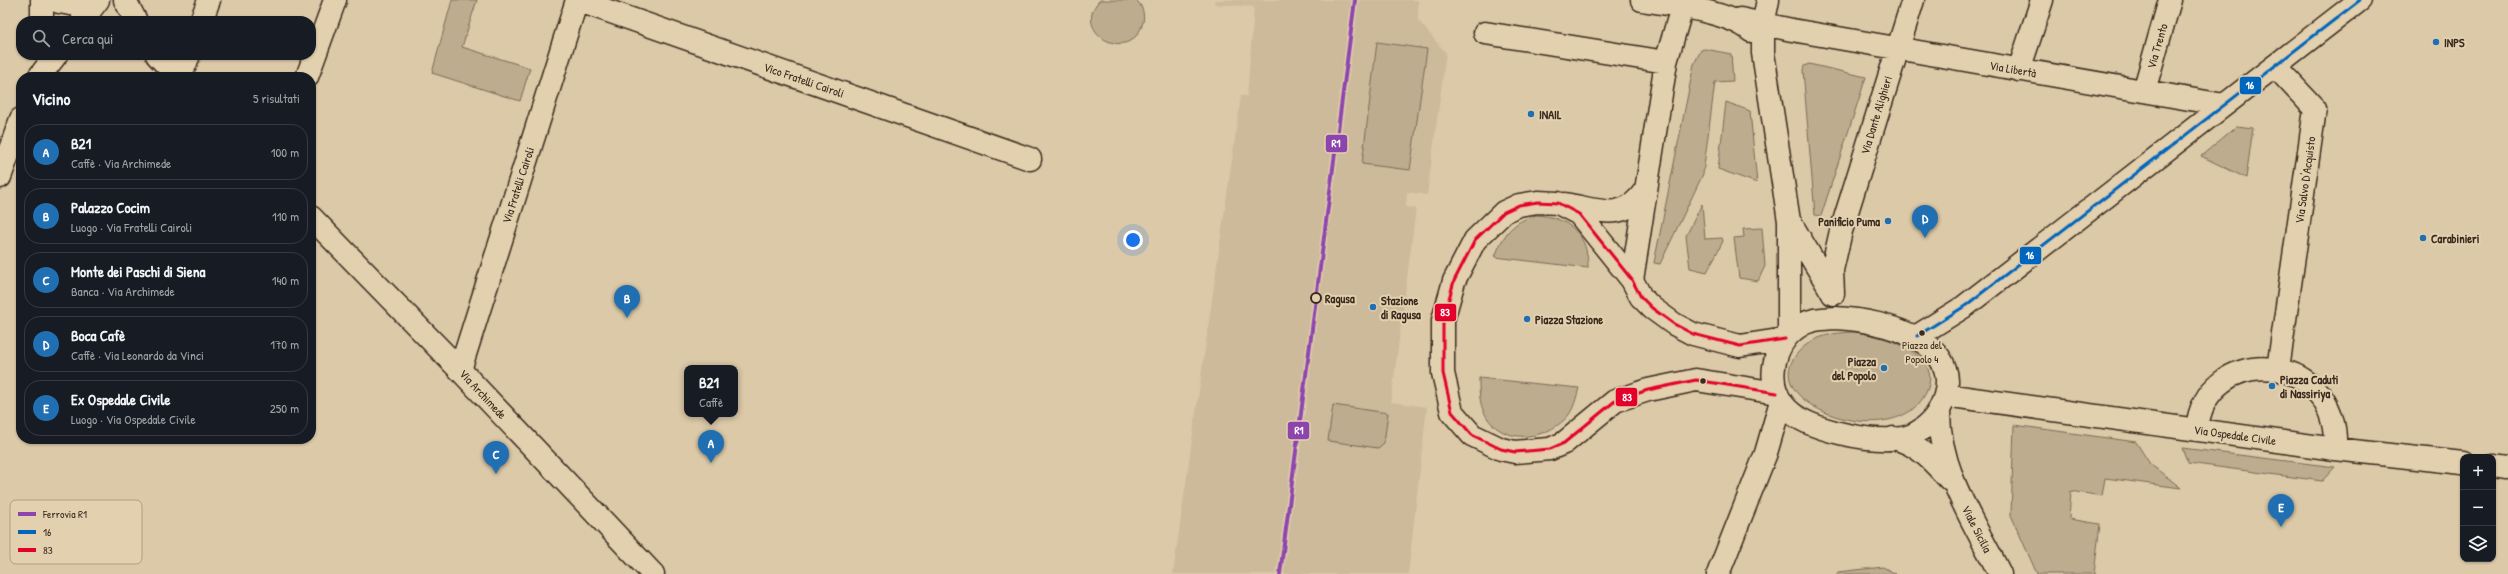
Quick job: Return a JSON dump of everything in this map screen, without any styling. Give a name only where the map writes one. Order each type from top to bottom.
[{"type":"street","points":[[52,1],[76,5],[97,0]]},
{"type":"street","points":[[87,16],[97,0]]},
{"type":"street","points":[[125,0],[133,16]]},
{"type":"street","points":[[203,16],[209,0]]},
{"type":"street","points":[[316,50],[334,0]]},
{"type":"street","name":"Vico Fratelli Cairoli","points":[[577,0],[1030,159]]},
{"type":"street","name":"Via Fratelli Cairoli","points":[[460,370],[577,0]]},
{"type":"street","points":[[1642,0],[1709,10],[1759,8],[1766,0]]},
{"type":"street","points":[[1766,0],[1763,25],[1763,53],[1789,221],[1787,336]]},
{"type":"street","name":"Via Dante Alighieri","points":[[1833,294],[1832,270],[1841,231],[1912,0]]},
{"type":"street","points":[[2019,70],[2042,0]]},
{"type":"street","name":"Via Trento","points":[[2144,91],[2170,0]]},
{"type":"street","points":[[1917,336],[1965,306],[2360,0]]},
{"type":"street","points":[[52,1],[77,16]]},
{"type":"street","points":[[44,16],[52,1]]},
{"type":"street","points":[[1673,34],[1709,10]]},
{"type":"street","points":[[1632,280],[1666,62],[1673,34],[1685,22],[1702,15],[1709,10]]},
{"type":"street","points":[[1709,10],[1738,22],[1750,29],[1763,53]]},
{"type":"street","name":"Via Libertà","points":[[1709,10],[1763,25],[2224,105]]},
{"type":"street","points":[[1485,33],[1666,62]]},
{"type":"street","points":[[36,72],[37,60]]},
{"type":"street","points":[[44,72],[52,60]]},
{"type":"street","points":[[162,60],[174,72]]},
{"type":"street","points":[[181,72],[186,60]]},
{"type":"street","points":[[308,72],[312,60]]},
{"type":"street","name":"Via Salvo D'Acquisto","points":[[2274,66],[2315,109],[2278,369]]},
{"type":"street","points":[[0,177],[16,133]]},
{"type":"street","points":[[1646,189],[1637,203],[1627,209],[1614,212],[1558,203],[1538,202],[1519,205],[1504,212],[1475,240],[1454,281],[1443,320],[1443,373],[1452,412],[1472,435],[1501,449],[1532,452],[1550,449],[1564,443],[1615,401],[1648,390],[1696,380],[1779,397],[1802,421],[1845,433],[1893,438],[1903,438],[1921,431],[1935,418],[1942,402]]},
{"type":"street","points":[[1558,203],[1579,214],[1632,280],[1641,297],[1652,308],[1693,334],[1740,346],[1787,336]]},
{"type":"street","points":[[1789,221],[1833,294],[1852,319]]},
{"type":"street","name":"Via Archimede","points":[[316,223],[460,370],[653,574]]},
{"type":"street","points":[[1718,574],[1766,452],[1779,397],[1773,374],[1776,355],[1787,336],[1799,326],[1816,319],[1852,319],[1876,323],[1917,336],[1932,348],[1942,364],[1946,382],[1942,402],[1941,444],[1955,485]]},
{"type":"street","points":[[2197,430],[2198,419],[2203,406],[2218,386],[2246,370],[2278,369],[2295,374],[2311,384],[2324,399],[2332,418],[2335,434],[2335,449]]},
{"type":"street","name":"Via Ospedale Civile","points":[[1942,402],[2007,404],[2335,449],[2460,463]]},
{"type":"street","points":[[1893,438],[1906,441],[1920,449],[1955,485]]},
{"type":"street","points":[[2496,466],[2508,468]]},
{"type":"street","name":"Viale Sicilia","points":[[1955,485],[2000,574]]},
{"type":"shaded area","points":[[452,0],[477,0],[462,47],[530,68],[520,101],[432,73]]},
{"type":"shaded area","points":[[1100,0],[1136,0],[1140,4],[1144,19],[1136,36],[1127,42],[1116,43],[1105,40],[1097,33],[1092,23],[1092,12]]},
{"type":"shaded area","points":[[1214,0],[1418,0],[1418,20],[1446,53],[1427,195],[1407,192],[1406,207],[1416,208],[1391,402],[1427,407],[1408,574],[1173,574],[1241,96],[1247,96],[1254,7],[1215,4]]},
{"type":"shaded area","points":[[1377,42],[1427,49],[1410,170],[1362,164]]},
{"type":"shaded area","points":[[1705,49],[1731,54],[1733,81],[1715,82],[1703,174],[1660,264],[1654,263],[1694,64],[1701,50]]},
{"type":"shaded area","points":[[1809,64],[1866,77],[1821,216],[1815,215],[1803,70],[1804,66]]},
{"type":"shaded area","points":[[1726,102],[1750,111],[1757,183],[1718,169]]},
{"type":"shaded area","points":[[2237,126],[2253,128],[2246,178],[2201,156]]},
{"type":"shaded area","points":[[1702,204],[1705,239],[1722,238],[1723,241],[1707,272],[1690,268],[1686,236]]},
{"type":"shaded area","points":[[1536,215],[1558,219],[1575,230],[1581,237],[1585,246],[1588,268],[1495,257],[1501,242],[1510,230],[1521,221]]},
{"type":"shaded area","points":[[1762,228],[1765,266],[1758,281],[1739,278],[1734,238],[1744,237],[1743,229]]},
{"type":"shaded area","points":[[1853,332],[1877,336],[1905,347],[1917,355],[1925,364],[1930,375],[1928,388],[1914,409],[1891,419],[1865,422],[1838,417],[1814,406],[1796,392],[1789,374],[1796,355],[1808,344],[1822,337],[1837,333]]},
{"type":"shaded area","points":[[1479,378],[1579,388],[1571,410],[1567,417],[1558,425],[1535,435],[1511,435],[1491,423],[1484,412],[1479,391]]},
{"type":"shaded area","points":[[1333,405],[1388,413],[1384,443],[1378,448],[1328,441]]},
{"type":"shaded area","points":[[2014,425],[2136,442],[2150,464],[2181,488],[2105,478],[2102,496],[2071,491],[2069,519],[2100,524],[2094,574],[2037,574],[2011,515]]},
{"type":"shaded area","points":[[2182,448],[2335,467],[2322,481],[2188,463]]},
{"type":"shaded area","points":[[1883,567],[1896,574],[1836,574],[1838,572]]},
{"type":"rail line","name":"R1","points":[[1280,574],[1355,0]]},
{"type":"transit line","name":"16","points":[[1917,336],[1965,306],[2360,0]]},
{"type":"transit line","name":"83","points":[[1777,393],[1696,380],[1648,390],[1615,401],[1564,443],[1550,449],[1515,452],[1501,449],[1472,435],[1452,412],[1443,373],[1443,320],[1454,281],[1475,240],[1504,212],[1519,205],[1538,202],[1558,203],[1579,214],[1632,280],[1641,297],[1652,308],[1674,324],[1693,334],[1740,346],[1785,339]]},
{"type":"place","name":"INPS","points":[[2436,42]]},
{"type":"place","name":"INAIL","points":[[1531,114]]},
{"type":"place","name":"Panificio Puma","points":[[1888,221]]},
{"type":"place","name":"Boca Cafè","points":[[1925,238]]},
{"type":"place","name":"Carabinieri","points":[[2423,238]]},
{"type":"place","name":"Ragusa","points":[[1316,298]]},
{"type":"place","name":"Stazione di Ragusa","points":[[1373,307]]},
{"type":"place","name":"Palazzo Cocim","points":[[627,318]]},
{"type":"place","name":"Piazza Stazione","points":[[1527,319]]},
{"type":"place","name":"Piazza del Popolo 4","points":[[1922,333]]},
{"type":"place","name":"Piazza del Popolo","points":[[1884,368]]},
{"type":"place","name":"Piazza Caduti di Nassiriya","points":[[2272,386]]},
{"type":"place","name":"B21","points":[[711,463]]},
{"type":"place","name":"Monte dei Paschi di Siena","points":[[496,474]]},
{"type":"place","name":"Ex Ospedale Civile","points":[[2281,527]]}]
